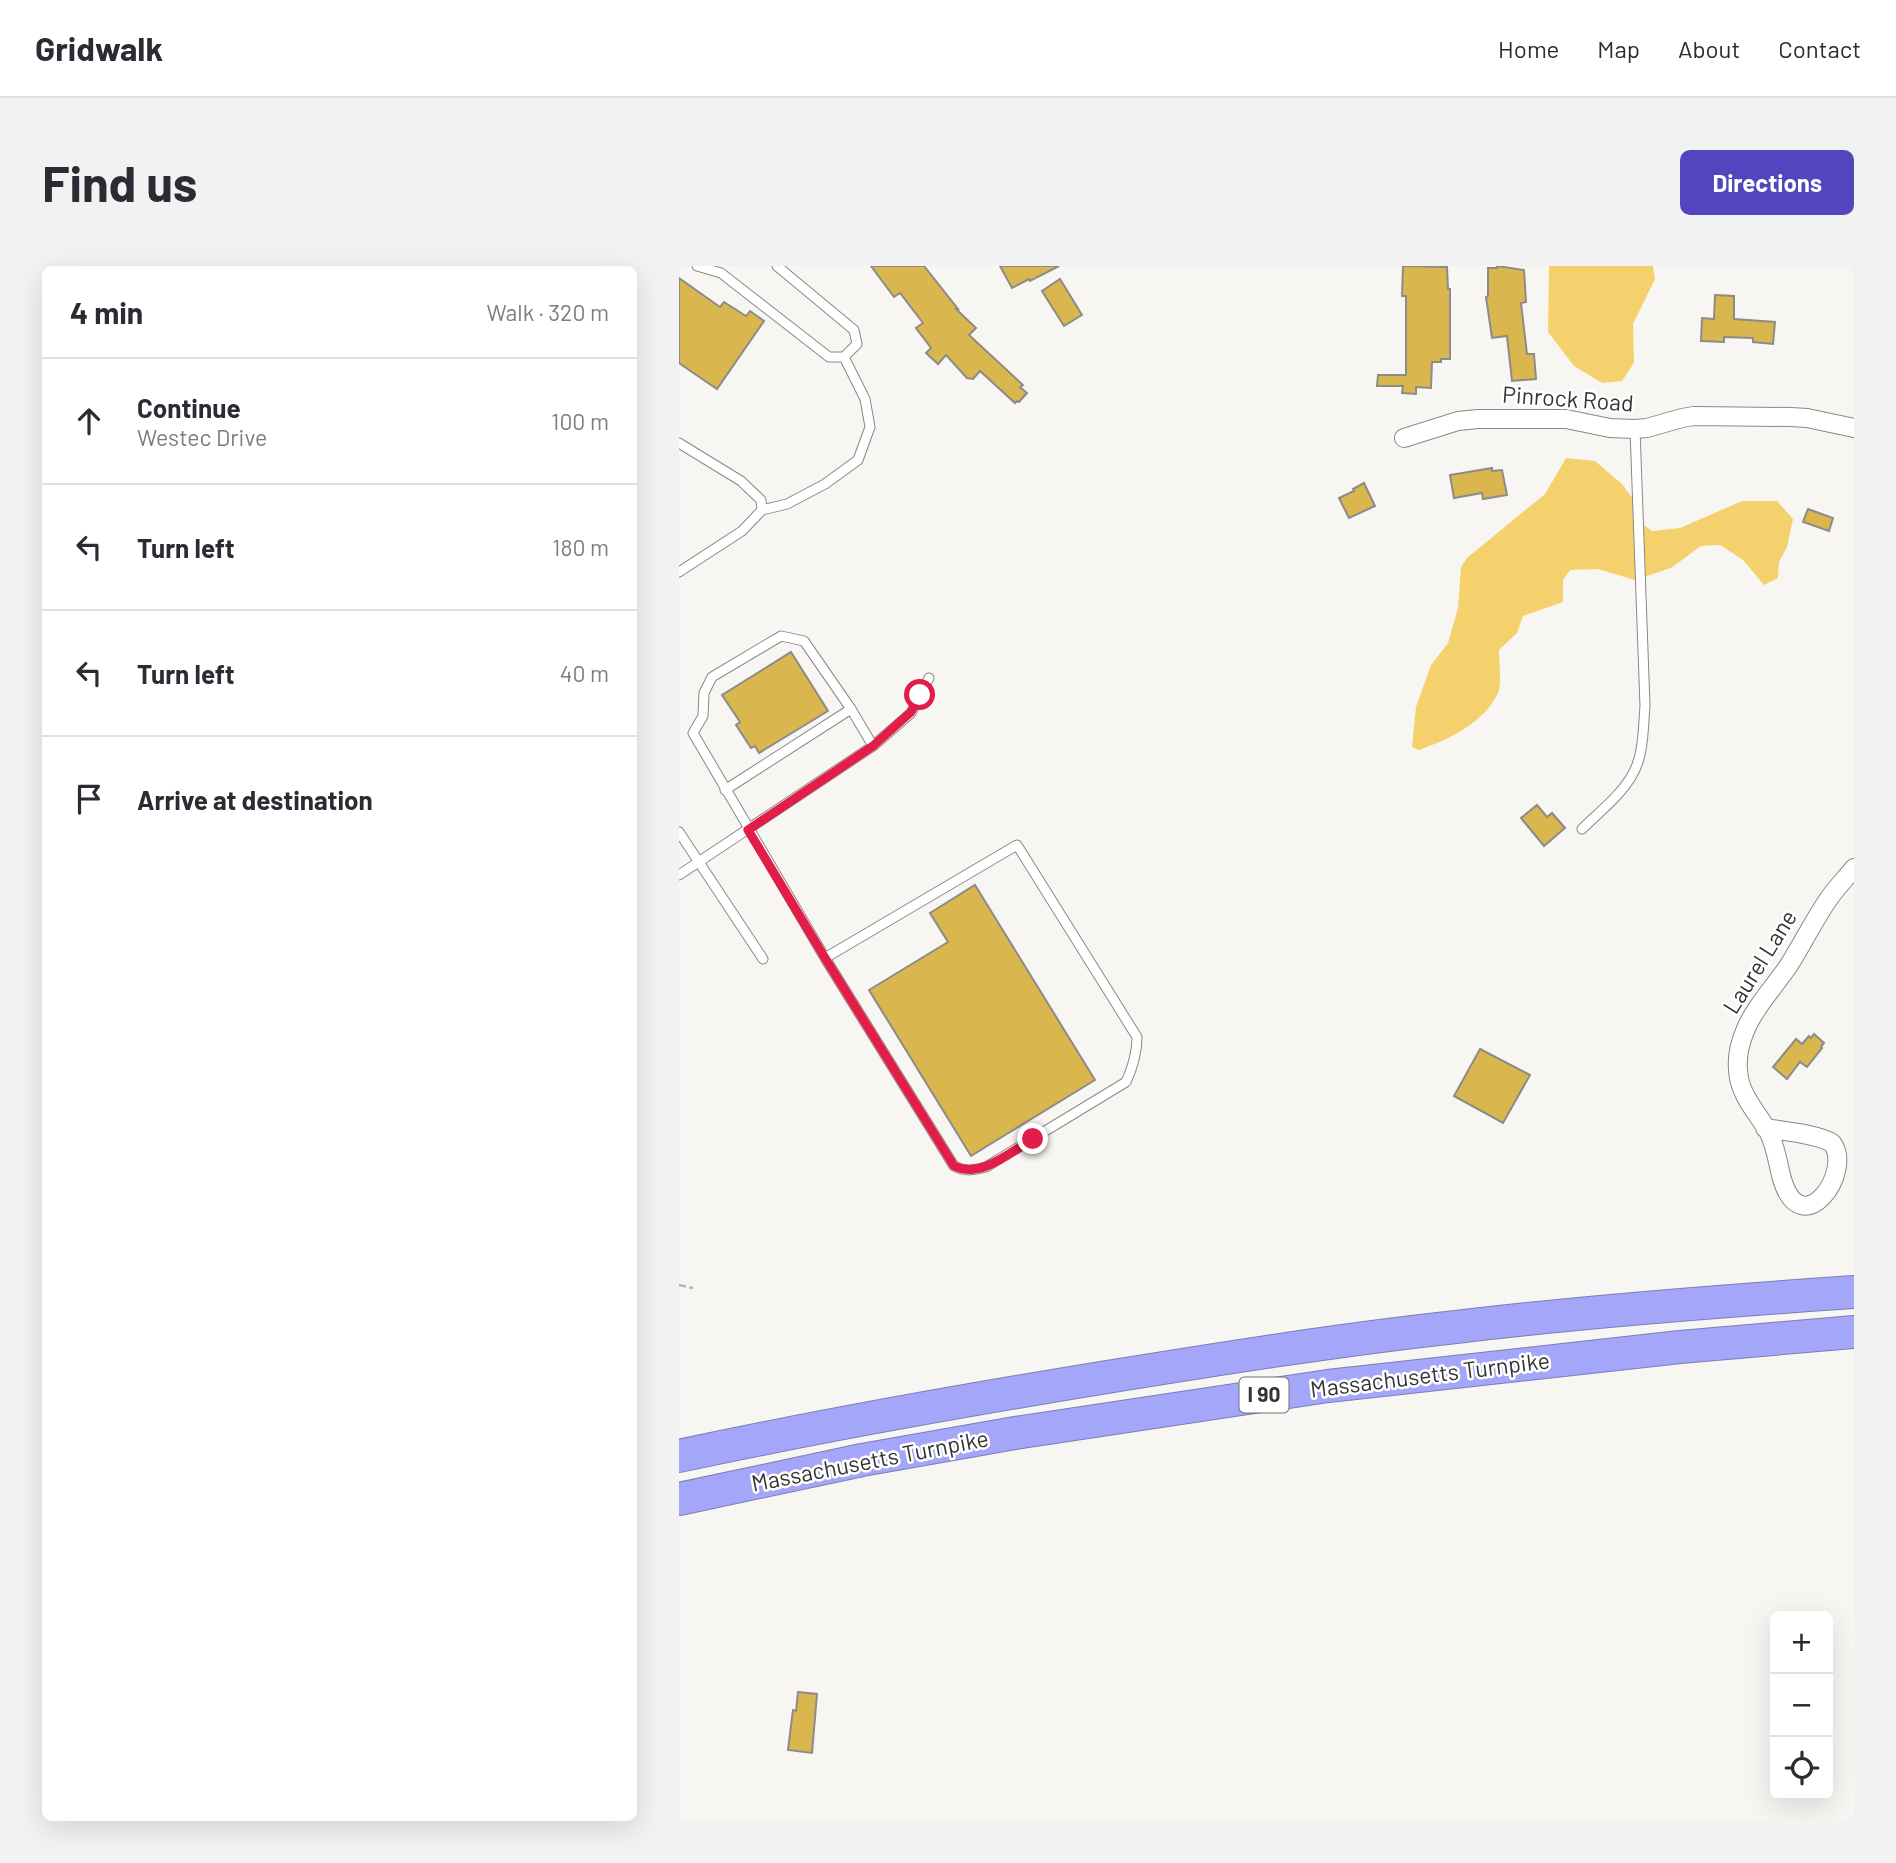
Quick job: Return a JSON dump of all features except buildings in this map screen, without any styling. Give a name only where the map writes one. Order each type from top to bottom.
[{"type":"highway","name":"Massachusetts Turnpike","points":[[679,1456],[987,1397],[1240,1356],[1455,1327],[1685,1303],[1854,1292]]},
{"type":"highway","name":"Massachusetts Turnpike","points":[[679,1499],[888,1455],[1315,1388],[1494,1366],[1854,1332]]},
{"type":"street","name":"Pinrock Road","points":[[1404,438],[1478,419],[1566,419],[1610,428],[1635,429],[1682,418],[1791,416],[1854,428]]},
{"type":"street","name":"Laurel Lane","points":[[1765,1128],[1816,1137],[1834,1144],[1842,1156],[1845,1170],[1841,1184],[1834,1193],[1810,1206],[1801,1205],[1789,1194],[1765,1128],[1739,1080],[1738,1059],[1742,1038],[1751,1017],[1789,964],[1830,897],[1854,868]]},
{"type":"lane","points":[[697,266],[723,269],[829,357],[844,357],[857,344],[854,330],[777,266]]},
{"type":"lane","points":[[679,572],[742,531],[762,510],[787,504],[825,484],[858,460],[870,427],[865,399],[844,357]]},
{"type":"lane","points":[[1581,829],[1615,797],[1633,775],[1641,750],[1645,706],[1635,429]]},
{"type":"lane","points":[[679,443],[741,481],[761,500],[762,510]]},
{"type":"lane","points":[[825,958],[1017,845],[1137,1037],[1134,1066],[1126,1082],[986,1167],[962,1170],[954,1166],[825,958],[693,733],[703,716],[704,693],[712,677],[781,636],[804,641],[873,746]]},
{"type":"lane","points":[[679,875],[873,746],[911,712],[929,678]]},
{"type":"lane","points":[[725,790],[851,709]]},
{"type":"lane","points":[[679,832],[763,959]]},
{"type":"path","points":[[679,1285],[693,1288]]},
{"type":"shaded area","points":[[1549,266],[1653,266],[1655,279],[1633,324],[1634,363],[1622,381],[1602,383],[1574,366],[1548,332]]},
{"type":"shaded area","points":[[1566,458],[1595,461],[1622,484],[1633,499],[1635,518],[1652,531],[1680,528],[1742,501],[1777,501],[1793,519],[1787,547],[1779,562],[1778,578],[1764,585],[1743,560],[1720,545],[1701,546],[1671,568],[1635,580],[1598,569],[1570,570],[1563,580],[1563,602],[1523,616],[1517,633],[1499,650],[1499,689],[1484,713],[1465,729],[1442,741],[1419,750],[1412,747],[1416,707],[1431,665],[1448,643],[1458,608],[1461,567],[1467,558],[1545,494]]},
{"type":"route","points":[[920,695],[911,712],[873,746],[748,830],[954,1166],[962,1170],[986,1167],[1033,1139]]}]
